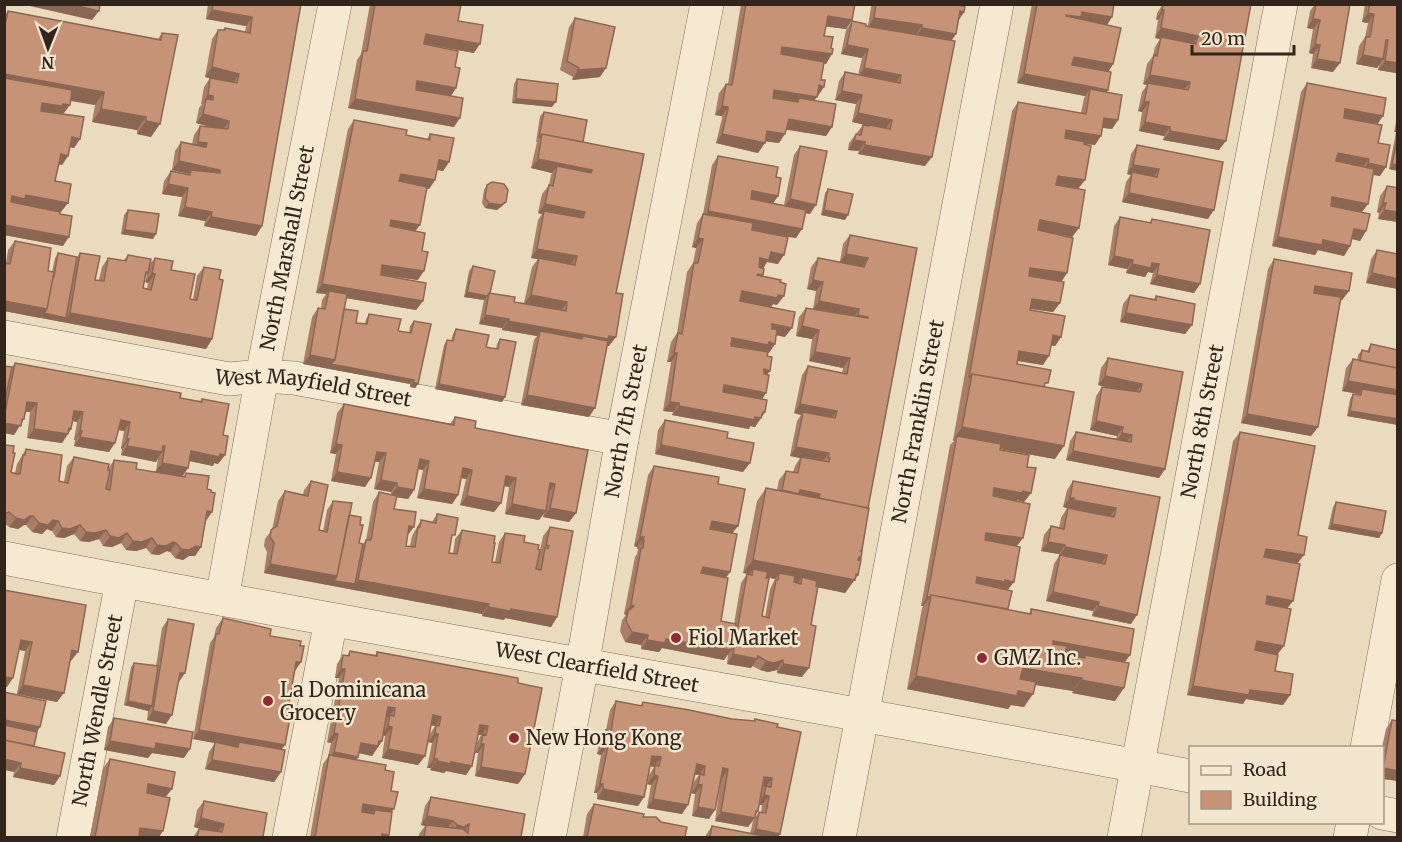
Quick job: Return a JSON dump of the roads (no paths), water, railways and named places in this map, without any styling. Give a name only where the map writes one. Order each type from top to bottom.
[{"type":"street","name":"North Marshall Street","points":[[222,599],[262,376],[335,4]]},
{"type":"street","name":"North 7th Street","points":[[549,837],[622,439],[707,4]]},
{"type":"street","name":"North Franklin Street","points":[[839,837],[997,4]]},
{"type":"street","name":"North 8th Street","points":[[1124,837],[1281,4]]},
{"type":"street","name":"West Mayfield Street","points":[[4,337],[229,379],[262,376],[294,378],[622,439]]},
{"type":"street","name":"West Clearfield Street","points":[[4,558],[331,621],[1189,776]]},
{"type":"street","points":[[1367,746],[1398,580]]},
{"type":"street","name":"North Wendle Street","points":[[73,837],[122,581]]},
{"type":"street","points":[[289,837],[331,621]]},
{"type":"place","name":"Fiol Market","points":[[676,638]]},
{"type":"place","name":"GMZ Inc.","points":[[982,658]]},
{"type":"place","name":"La Dominicana Grocery","points":[[268,701]]},
{"type":"place","name":"New Hong Kong","points":[[514,738]]}]
